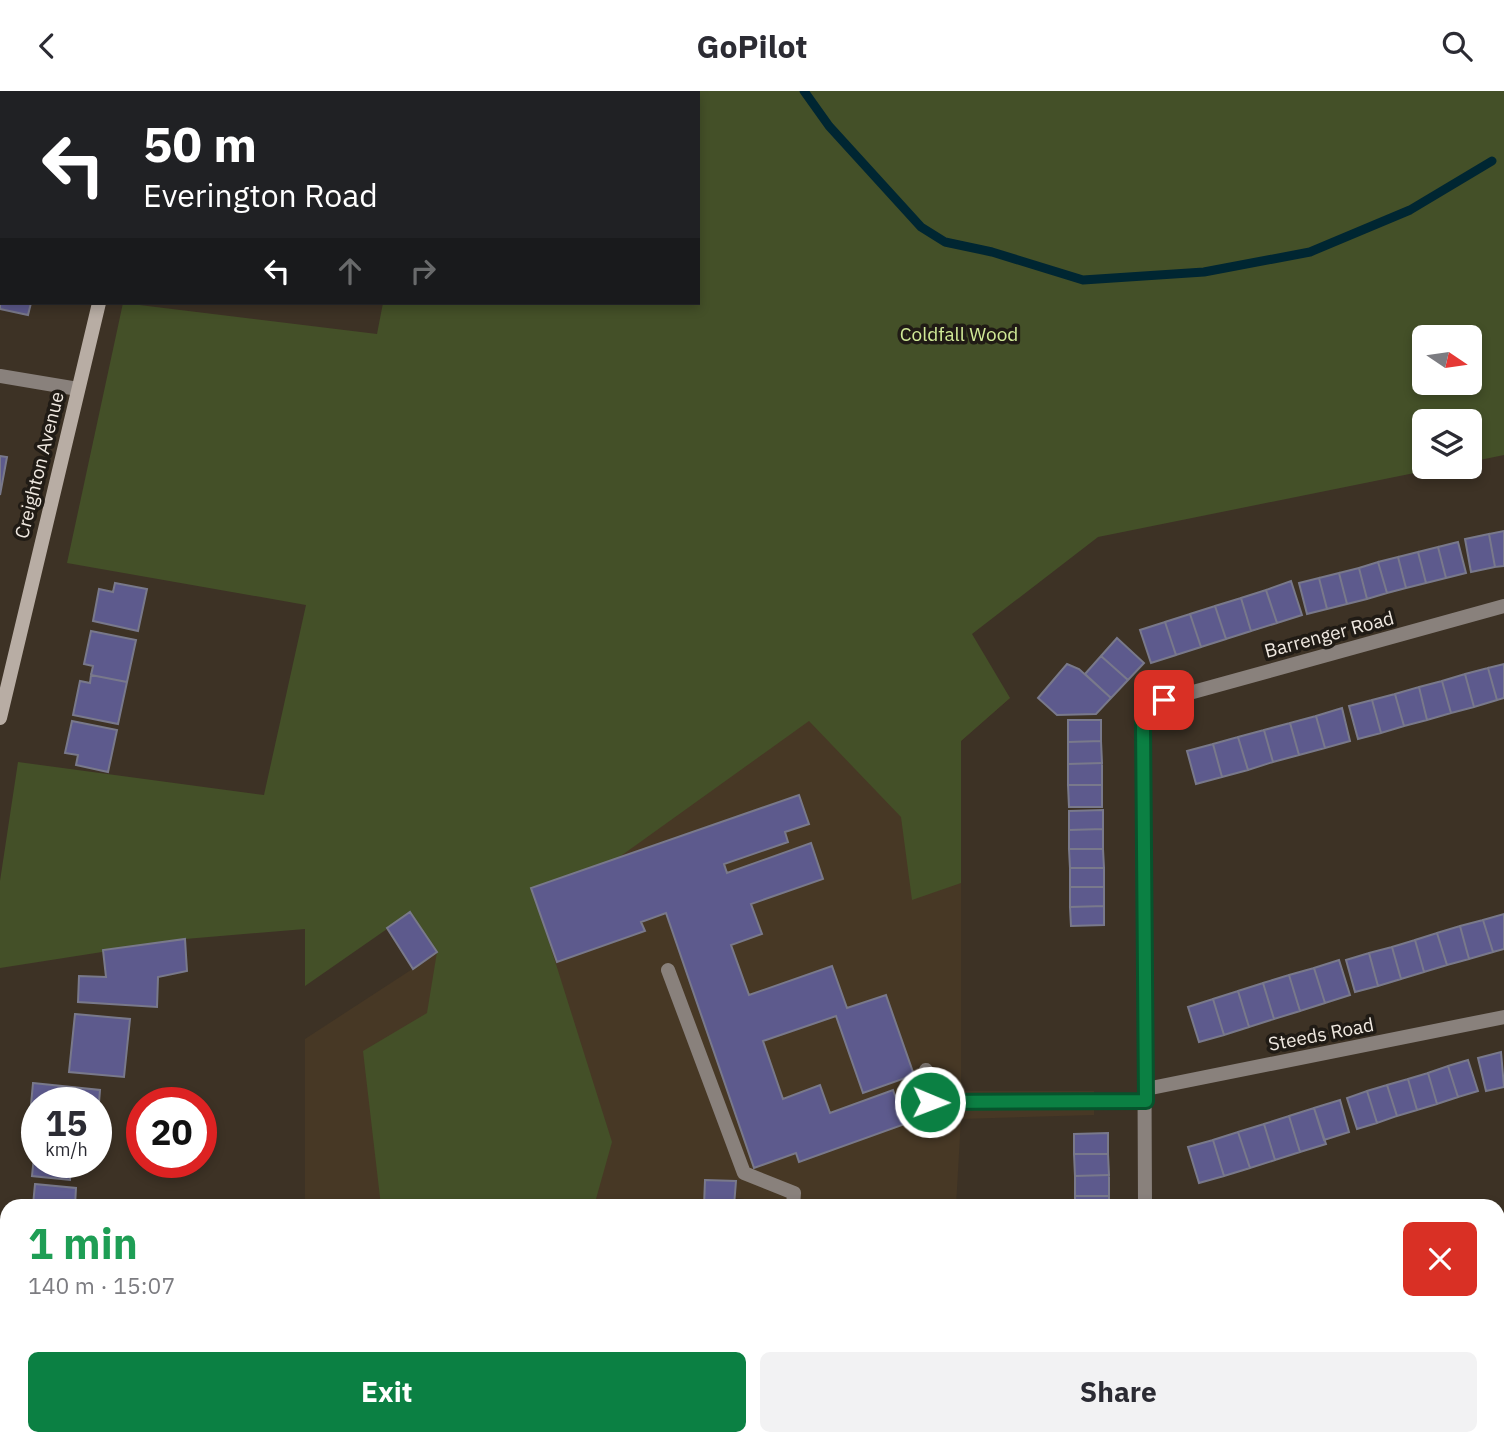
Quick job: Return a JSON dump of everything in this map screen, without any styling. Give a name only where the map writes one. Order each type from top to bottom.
[{"type":"street","name":"Creighton Avenue","points":[[0,718],[99,305]]},
{"type":"street","points":[[0,376],[78,389]]},
{"type":"street","name":"Barrenger Road","points":[[1146,1095],[1143,723],[1164,700],[1504,606]]},
{"type":"street","points":[[668,970],[744,1173],[794,1193],[794,1199]]},
{"type":"street","name":"Steeds Road","points":[[926,1070],[930,1102],[1146,1095],[1504,1017]]},
{"type":"street","points":[[1145,1199],[1146,1095]]},
{"type":"shaded area","points":[[930,577],[1010,698],[961,741],[961,1091],[1094,1091],[1094,1115],[961,1119],[956,1199],[305,1199],[305,1039],[437,953]]},
{"type":"green space","name":"Coldfall Wood","points":[[700,91],[1504,91],[1504,455],[1482,460],[1482,409],[1412,409],[1412,473],[1098,537],[972,634],[1010,698],[961,741],[961,883],[912,900],[901,817],[809,721],[618,858],[532,888],[612,1142],[596,1199],[380,1199],[363,1051],[427,1013],[437,952],[410,913],[305,986],[305,929],[185,939],[0,968],[0,881],[18,762],[264,795],[306,605],[67,563],[123,305],[377,334],[383,305],[700,305]]},
{"type":"building","points":[[0,305],[30,305],[28,315],[0,309]]},
{"type":"building","points":[[0,456],[7,457],[0,495]]},
{"type":"building","points":[[1504,531],[1504,566],[1495,567],[1489,534]]},
{"type":"building","points":[[1489,534],[1495,567],[1471,572],[1465,539]]},
{"type":"building","points":[[1458,542],[1466,573],[1446,578],[1438,547]]},
{"type":"building","points":[[1438,547],[1446,578],[1426,583],[1418,552]]},
{"type":"building","points":[[1418,552],[1426,583],[1406,588],[1398,557]]},
{"type":"building","points":[[1398,557],[1406,588],[1387,593],[1378,562]]},
{"type":"building","points":[[1378,562],[1387,593],[1367,599],[1359,568]]},
{"type":"building","points":[[1359,568],[1367,599],[1347,604],[1339,573]]},
{"type":"building","points":[[1339,573],[1347,604],[1327,609],[1319,578]]},
{"type":"building","points":[[1319,578],[1327,609],[1307,614],[1299,583]]},
{"type":"building","points":[[1291,581],[1302,615],[1277,623],[1266,590]]},
{"type":"building","points":[[115,583],[147,589],[138,631],[93,621],[99,589],[113,592]]},
{"type":"building","points":[[1266,590],[1277,623],[1251,631],[1241,598]]},
{"type":"building","points":[[1241,598],[1251,631],[1226,639],[1215,606]]},
{"type":"building","points":[[1215,606],[1226,639],[1201,647],[1190,614]]},
{"type":"building","points":[[1190,614],[1201,647],[1176,655],[1165,622]]},
{"type":"building","points":[[1165,622],[1176,655],[1151,663],[1140,630]]},
{"type":"building","points":[[91,631],[136,640],[127,682],[91,675],[93,666],[84,664]]},
{"type":"building","points":[[1117,638],[1144,663],[1128,680],[1101,656]]},
{"type":"building","points":[[1101,656],[1128,680],[1111,698],[1085,674]]},
{"type":"building","points":[[1067,664],[1079,669],[1111,698],[1096,714],[1057,715],[1038,698]]},
{"type":"building","points":[[1504,664],[1504,698],[1497,700],[1488,668]]},
{"type":"building","points":[[1488,668],[1497,700],[1474,707],[1465,674]]},
{"type":"building","points":[[1465,674],[1474,707],[1451,713],[1442,681]]},
{"type":"building","points":[[91,675],[127,682],[118,724],[73,715],[80,681],[90,683]]},
{"type":"building","points":[[1442,681],[1451,713],[1427,720],[1419,687]]},
{"type":"building","points":[[1419,687],[1427,720],[1404,726],[1395,694]]},
{"type":"building","points":[[1395,694],[1404,726],[1381,733],[1372,700]]},
{"type":"building","points":[[1372,700],[1381,733],[1358,739],[1349,706]]},
{"type":"building","points":[[1342,708],[1350,741],[1325,748],[1316,716]]},
{"type":"building","points":[[1316,716],[1325,748],[1299,755],[1290,723]]},
{"type":"building","points":[[1068,720],[1101,720],[1101,741],[1068,742]]},
{"type":"building","points":[[72,721],[117,730],[108,772],[76,765],[78,755],[65,753]]},
{"type":"building","points":[[1290,723],[1299,755],[1273,762],[1264,730]]},
{"type":"building","points":[[1264,730],[1273,762],[1248,770],[1238,737]]},
{"type":"building","points":[[1238,737],[1248,770],[1222,777],[1213,744]]},
{"type":"building","points":[[1101,741],[1102,763],[1068,764],[1068,742]]},
{"type":"building","points":[[1213,744],[1222,777],[1196,784],[1187,751]]},
{"type":"building","points":[[1102,763],[1102,785],[1068,785],[1068,764]]},
{"type":"building","points":[[1068,785],[1102,785],[1102,807],[1069,807]]},
{"type":"building","points":[[799,795],[809,824],[785,832],[788,842],[724,864],[727,873],[811,843],[823,879],[751,904],[762,934],[731,945],[749,995],[832,966],[847,1008],[886,995],[914,1075],[863,1093],[836,1016],[763,1041],[783,1099],[820,1085],[830,1113],[893,1090],[905,1124],[799,1162],[796,1153],[754,1168],[666,913],[641,922],[645,931],[557,962],[531,888]]},
{"type":"building","points":[[1103,810],[1103,829],[1069,830],[1069,811]]},
{"type":"building","points":[[1103,829],[1103,849],[1069,849],[1069,830]]},
{"type":"building","points":[[1069,849],[1103,849],[1104,868],[1070,868]]},
{"type":"building","points":[[1070,868],[1104,868],[1104,887],[1070,887]]},
{"type":"building","points":[[1070,887],[1104,887],[1104,906],[1070,907]]},
{"type":"building","points":[[1104,906],[1104,925],[1071,926],[1070,907]]},
{"type":"building","points":[[410,912],[437,952],[413,969],[387,928]]},
{"type":"building","points":[[1504,914],[1504,949],[1493,952],[1483,920]]},
{"type":"building","points":[[1483,920],[1493,952],[1469,959],[1460,926]]},
{"type":"building","points":[[1460,926],[1469,959],[1447,965],[1437,933]]},
{"type":"building","points":[[1437,933],[1447,965],[1424,972],[1415,940]]},
{"type":"building","points":[[185,939],[187,971],[158,977],[157,1007],[78,1002],[79,976],[106,977],[103,950]]},
{"type":"building","points":[[1415,940],[1424,972],[1401,979],[1392,947]]},
{"type":"building","points":[[1392,947],[1401,979],[1378,986],[1369,953]]},
{"type":"building","points":[[1369,953],[1378,986],[1355,992],[1346,960]]},
{"type":"building","points":[[1339,960],[1350,995],[1325,1003],[1314,968]]},
{"type":"building","points":[[1314,968],[1325,1003],[1300,1011],[1289,975]]},
{"type":"building","points":[[1289,975],[1300,1011],[1274,1019],[1263,983]]},
{"type":"building","points":[[1263,983],[1274,1019],[1249,1027],[1238,991]]},
{"type":"building","points":[[1238,991],[1249,1027],[1224,1035],[1213,999]]},
{"type":"building","points":[[1213,999],[1224,1035],[1199,1042],[1188,1007]]},
{"type":"building","points":[[75,1014],[130,1019],[124,1077],[69,1072]]},
{"type":"building","points":[[1501,1052],[1504,1087],[1486,1091],[1478,1058]]},
{"type":"building","points":[[1468,1060],[1478,1091],[1458,1097],[1448,1066]]},
{"type":"building","points":[[1448,1066],[1458,1097],[1437,1104],[1428,1073]]},
{"type":"building","points":[[1428,1073],[1437,1104],[1417,1110],[1408,1079]]},
{"type":"building","points":[[1408,1079],[1417,1110],[1397,1116],[1387,1085]]},
{"type":"building","points":[[33,1083],[71,1087],[33,1087]]},
{"type":"building","points":[[1387,1085],[1397,1116],[1377,1123],[1367,1091]]},
{"type":"building","points":[[1367,1091],[1377,1123],[1357,1129],[1347,1098]]},
{"type":"building","points":[[1340,1100],[1349,1132],[1324,1140],[1314,1108]]},
{"type":"building","points":[[1314,1108],[1326,1144],[1300,1152],[1289,1116]]},
{"type":"building","points":[[1289,1116],[1300,1152],[1275,1160],[1264,1124]]},
{"type":"building","points":[[1264,1124],[1275,1160],[1250,1168],[1238,1132]]},
{"type":"building","points":[[1238,1132],[1250,1168],[1224,1176],[1213,1140]]},
{"type":"building","points":[[1108,1133],[1108,1154],[1074,1154],[1074,1134]]},
{"type":"building","points":[[1213,1140],[1224,1176],[1199,1183],[1188,1147]]},
{"type":"building","points":[[1074,1154],[1108,1154],[1109,1175],[1075,1176]]},
{"type":"building","points":[[1109,1175],[1109,1196],[1075,1196],[1075,1176]]},
{"type":"building","points":[[705,1180],[736,1181],[735,1199],[704,1199]]},
{"type":"building","points":[[35,1184],[76,1188],[75,1199],[34,1199]]},
{"type":"building","points":[[1075,1196],[1109,1196],[1109,1199],[1075,1199]]},
{"type":"waterway","points":[[804,91],[829,126],[921,227],[945,242],[992,252],[1083,280],[1204,272],[1310,252],[1410,210],[1492,161]]},
{"type":"route","points":[[930,1102],[1146,1101],[1143,723],[1164,700]]}]
